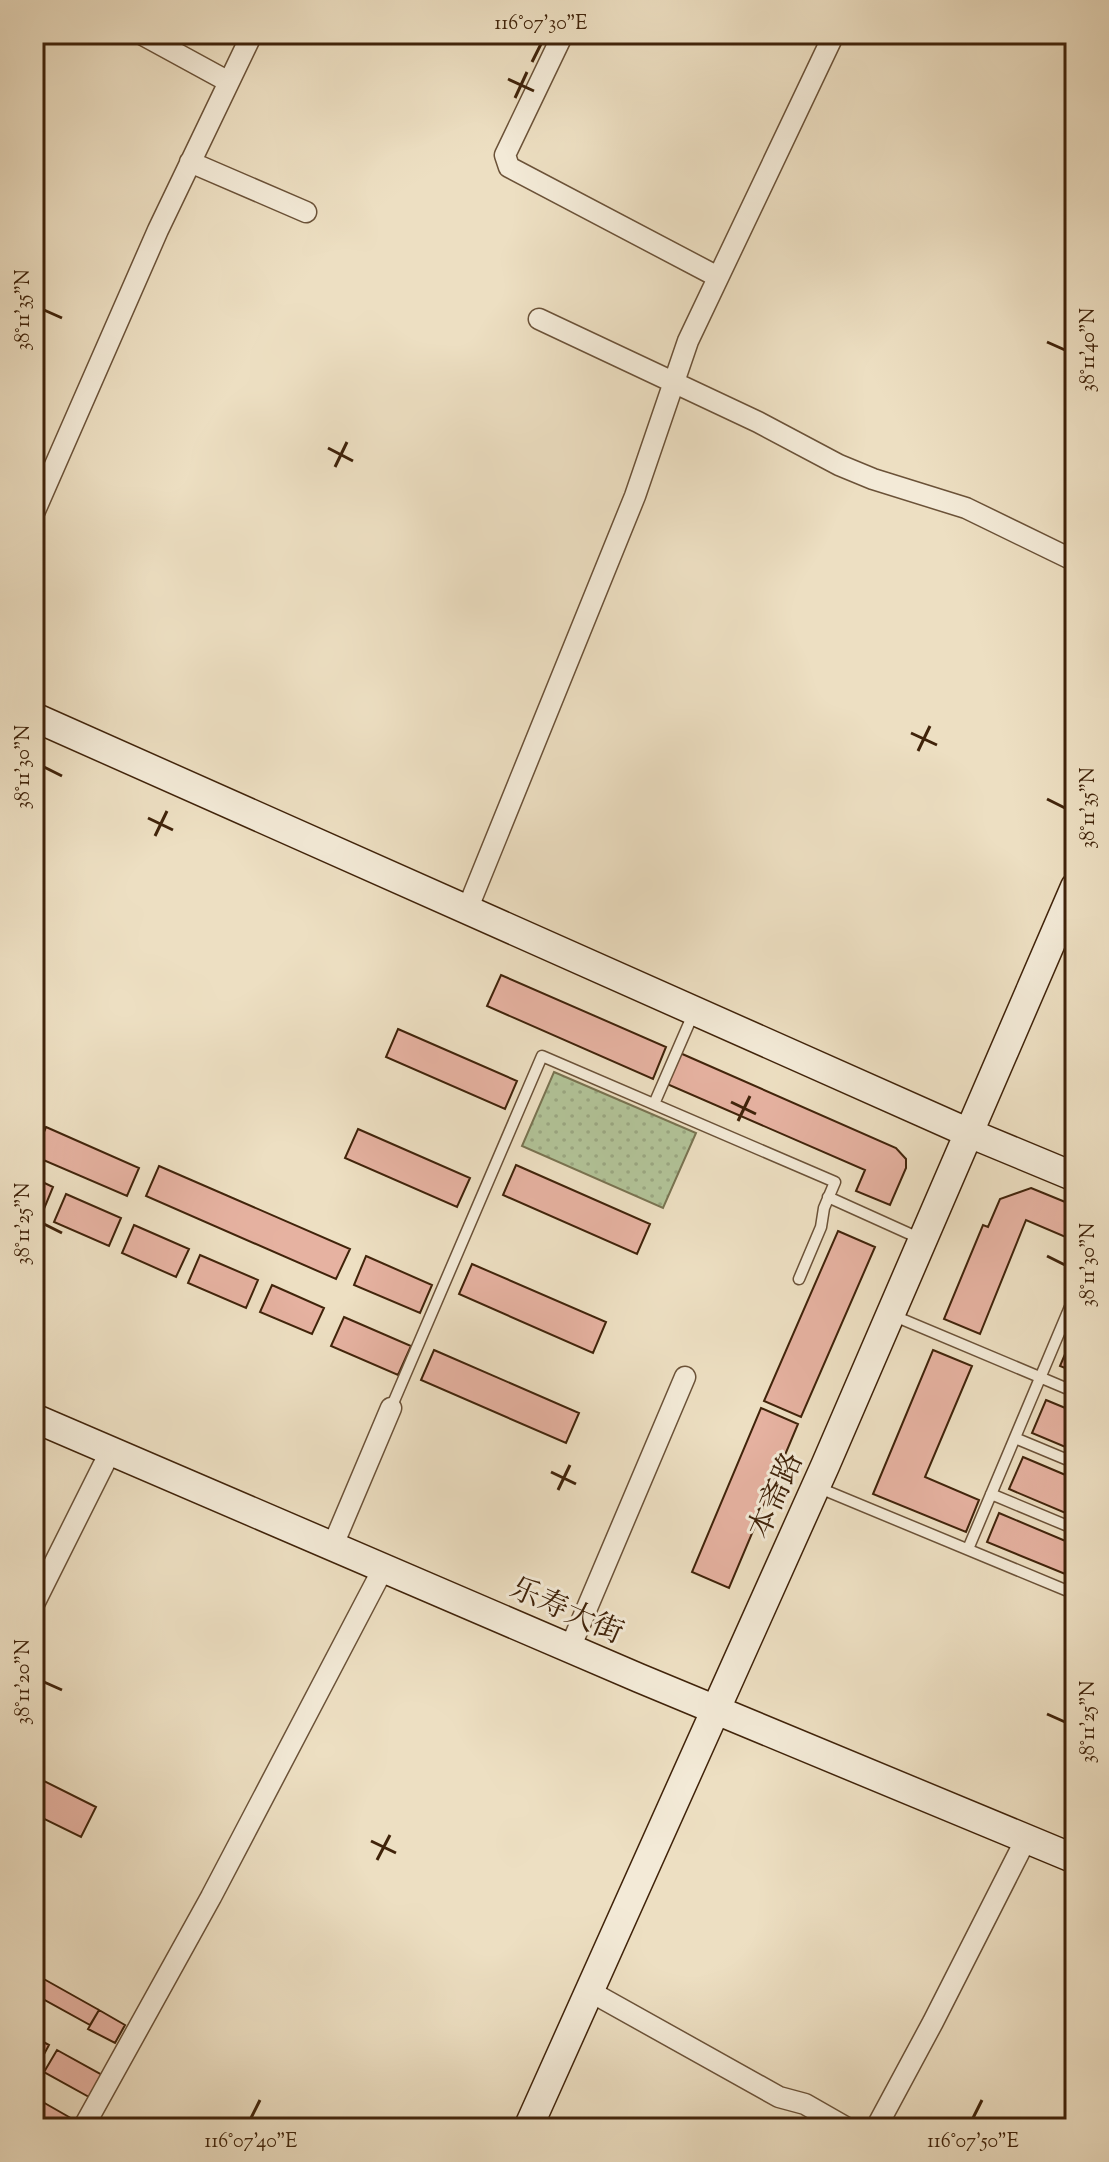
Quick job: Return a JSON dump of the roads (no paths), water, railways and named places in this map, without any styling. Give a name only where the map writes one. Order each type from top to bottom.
[{"type":"street","points":[[141,34],[229,82]]},
{"type":"street","points":[[34,513],[190,162],[252,34]]},
{"type":"street","points":[[563,34],[505,155],[509,167],[718,277]]},
{"type":"street","points":[[467,910],[635,496],[688,341],[834,34]]},
{"type":"street","points":[[190,162],[306,212]]},
{"type":"street","points":[[539,319],[673,380],[839,465],[966,508],[1075,561]]},
{"type":"street","points":[[34,717],[969,1133],[1075,1177]]},
{"type":"street","name":"本斋路","points":[[528,2128],[816,1487],[1075,887]]},
{"type":"street","points":[[570,1648],[685,1377]]},
{"type":"street","points":[[333,1545],[391,1408]]},
{"type":"street","name":"乐寿大街","points":[[34,1418],[716,1710],[1075,1859]]},
{"type":"street","points":[[34,1604],[111,1450]]},
{"type":"street","points":[[83,2128],[211,1897],[384,1567]]},
{"type":"street","points":[[876,2128],[1026,1839]]},
{"type":"street","points":[[591,1992],[779,2097],[805,2104],[847,2128]]},
{"type":"lane","points":[[654,1104],[694,1011]]},
{"type":"lane","points":[[391,1408],[542,1056],[835,1182],[821,1227],[799,1279]]},
{"type":"lane","points":[[828,1197],[923,1239]]},
{"type":"lane","points":[[968,1549],[1040,1377],[1071,1318],[1075,1295]]},
{"type":"lane","points":[[890,1314],[1075,1392]]},
{"type":"lane","points":[[1015,1438],[1075,1463]]},
{"type":"lane","points":[[816,1487],[1075,1594]]},
{"type":"lane","points":[[991,1494],[1075,1529]]}]
